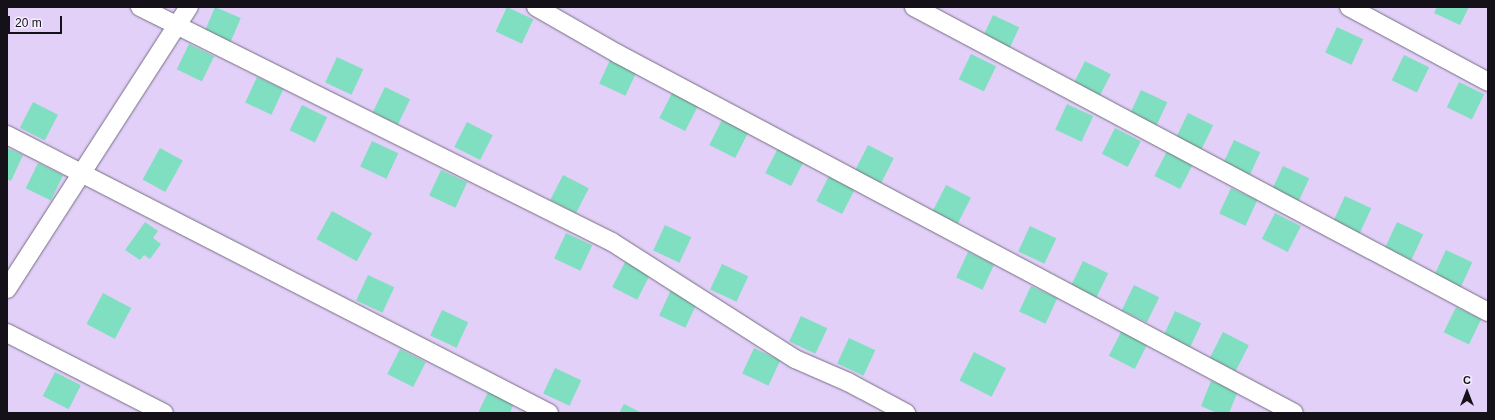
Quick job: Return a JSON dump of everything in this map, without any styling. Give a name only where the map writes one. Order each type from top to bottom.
[{"type":"street","points":[[140,7],[612,242],[795,359],[848,382],[906,413]]},
{"type":"street","points":[[7,289],[80,173],[178,26],[189,7]]},
{"type":"street","points":[[536,7],[632,61],[1294,413]]},
{"type":"street","points":[[914,7],[1488,312]]},
{"type":"street","points":[[1350,7],[1488,82]]},
{"type":"street","points":[[7,135],[549,413]]},
{"type":"street","points":[[7,333],[164,413]]},
{"type":"shaded area","points":[[7,7],[1488,7],[1488,413],[7,413]]},
{"type":"building","points":[[215,7],[241,18],[231,42],[205,31]]},
{"type":"building","points":[[507,7],[533,19],[522,44],[496,31]]},
{"type":"building","points":[[1437,7],[1469,7],[1460,25],[1434,13]]},
{"type":"building","points":[[993,15],[1019,27],[1007,53],[981,40]]},
{"type":"building","points":[[1337,27],[1363,39],[1351,65],[1325,52]]},
{"type":"building","points":[[189,44],[214,56],[202,81],[177,69]]},
{"type":"building","points":[[971,54],[996,66],[984,91],[959,79]]},
{"type":"building","points":[[1404,55],[1429,67],[1417,92],[1392,80]]},
{"type":"building","points":[[337,57],[363,69],[351,95],[325,82]]},
{"type":"building","points":[[611,58],[637,70],[625,96],[599,83]]},
{"type":"building","points":[[1085,61],[1111,74],[1098,99],[1072,86]]},
{"type":"building","points":[[257,77],[283,89],[271,115],[245,102]]},
{"type":"building","points":[[1459,82],[1484,94],[1472,119],[1447,107]]},
{"type":"building","points":[[385,87],[410,99],[398,124],[373,112]]},
{"type":"building","points":[[1141,90],[1167,102],[1155,128],[1129,115]]},
{"type":"building","points":[[672,93],[698,106],[685,131],[659,118]]},
{"type":"building","points":[[33,102],[58,115],[45,141],[20,128]]},
{"type":"building","points":[[1067,104],[1093,116],[1081,142],[1055,129]]},
{"type":"building","points":[[302,105],[327,117],[315,142],[290,130]]},
{"type":"building","points":[[1188,113],[1213,125],[1201,150],[1176,138]]},
{"type":"building","points":[[722,120],[748,133],[735,158],[709,145]]},
{"type":"building","points":[[467,122],[493,135],[480,160],[454,147]]},
{"type":"building","points":[[1115,128],[1141,141],[1128,167],[1102,154]]},
{"type":"building","points":[[1234,140],[1260,152],[1248,178],[1222,165]]},
{"type":"building","points":[[372,141],[398,153],[386,179],[360,166]]},
{"type":"building","points":[[868,145],[894,158],[881,183],[855,170]]},
{"type":"building","points":[[7,148],[23,155],[11,181],[7,179]]},
{"type":"building","points":[[160,148],[183,161],[165,192],[143,179]]},
{"type":"building","points":[[778,148],[804,161],[791,186],[765,173]]},
{"type":"building","points":[[1167,151],[1193,164],[1180,189],[1154,176]]},
{"type":"building","points":[[38,163],[63,175],[51,200],[26,188]]},
{"type":"building","points":[[1283,166],[1309,178],[1297,204],[1271,191]]},
{"type":"building","points":[[441,170],[467,182],[455,208],[429,195]]},
{"type":"building","points":[[563,175],[589,188],[576,213],[550,200]]},
{"type":"building","points":[[829,176],[855,189],[842,214],[816,201]]},
{"type":"building","points":[[946,185],[971,198],[958,224],[933,211]]},
{"type":"building","points":[[1231,188],[1257,200],[1245,226],[1219,213]]},
{"type":"building","points":[[1345,196],[1371,208],[1359,234],[1333,221]]},
{"type":"building","points":[[332,211],[372,233],[357,261],[316,239]]},
{"type":"building","points":[[1275,213],[1301,226],[1288,252],[1262,239]]},
{"type":"building","points":[[145,222],[158,231],[153,238],[161,244],[150,259],[144,255],[140,260],[125,250]]},
{"type":"building","points":[[1397,222],[1423,234],[1411,260],[1385,247]]},
{"type":"building","points":[[665,225],[691,237],[679,263],[653,250]]},
{"type":"building","points":[[1030,226],[1056,238],[1044,264],[1018,251]]},
{"type":"building","points":[[566,233],[592,245],[580,271],[554,258]]},
{"type":"building","points":[[1446,250],[1472,262],[1460,288],[1434,275]]},
{"type":"building","points":[[968,252],[994,264],[982,290],[956,277]]},
{"type":"building","points":[[1083,261],[1108,273],[1096,298],[1071,286]]},
{"type":"building","points":[[625,262],[650,275],[637,300],[612,287]]},
{"type":"building","points":[[722,264],[748,276],[736,302],[710,289]]},
{"type":"building","points":[[368,275],[394,287],[382,313],[356,300]]},
{"type":"building","points":[[1134,285],[1159,297],[1147,322],[1122,310]]},
{"type":"building","points":[[1031,286],[1057,298],[1045,324],[1019,311]]},
{"type":"building","points":[[671,290],[697,302],[685,328],[659,315]]},
{"type":"building","points":[[103,293],[131,308],[115,339],[87,324]]},
{"type":"building","points":[[1456,307],[1481,319],[1469,344],[1444,332]]},
{"type":"building","points":[[442,310],[468,322],[456,348],[430,335]]},
{"type":"building","points":[[1175,311],[1201,323],[1189,349],[1163,336]]},
{"type":"building","points":[[801,316],[827,328],[815,354],[789,341]]},
{"type":"building","points":[[1122,330],[1148,343],[1135,369],[1109,356]]},
{"type":"building","points":[[1223,332],[1249,345],[1236,371],[1210,358]]},
{"type":"building","points":[[849,338],[875,350],[863,376],[837,363]]},
{"type":"building","points":[[754,348],[780,360],[768,386],[742,373]]},
{"type":"building","points":[[400,349],[426,362],[413,387],[387,374]]},
{"type":"building","points":[[974,352],[1006,368],[992,397],[959,381]]},
{"type":"building","points":[[555,368],[581,380],[569,406],[543,393]]},
{"type":"building","points":[[55,372],[81,385],[69,409],[43,396]]},
{"type":"building","points":[[1211,381],[1238,391],[1229,413],[1217,413],[1201,406]]},
{"type":"building","points":[[489,390],[514,403],[510,413],[478,413]]},
{"type":"building","points":[[624,404],[642,413],[619,413]]}]
